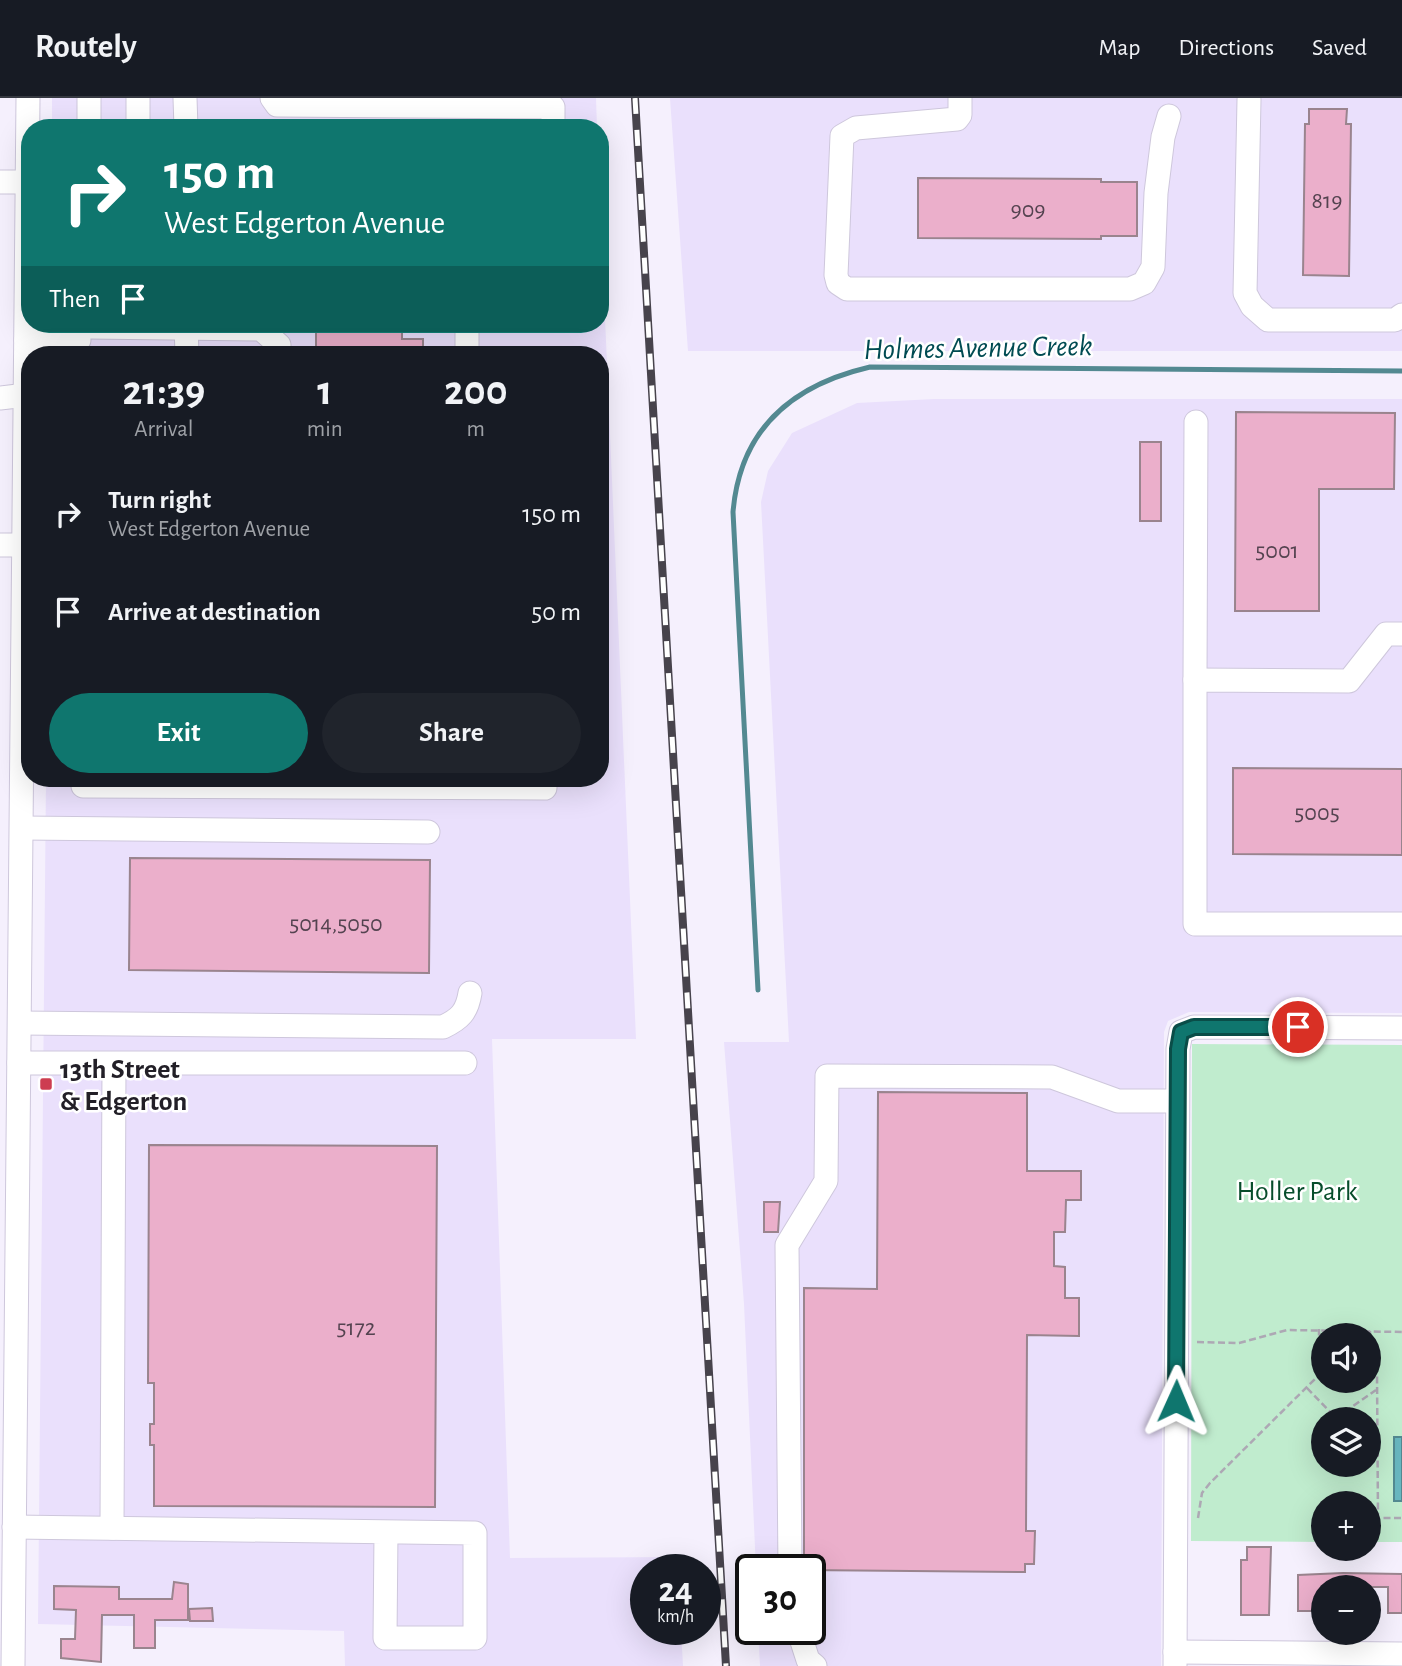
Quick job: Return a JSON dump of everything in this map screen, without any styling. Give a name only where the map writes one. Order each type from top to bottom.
[{"type":"street","points":[[28,119],[29,98]]},
{"type":"street","points":[[89,98],[89,119]]},
{"type":"street","points":[[138,98],[138,119]]},
{"type":"street","points":[[185,98],[186,119]]},
{"type":"street","points":[[272,98],[277,105],[553,107],[554,119]]},
{"type":"street","points":[[960,98],[960,115],[957,118],[856,128],[842,136],[836,275],[838,283],[847,289],[1130,289],[1144,283],[1153,267],[1156,193],[1163,136],[1169,116]]},
{"type":"street","points":[[1249,100],[1245,293],[1252,306],[1268,320],[1395,320],[1402,315]]},
{"type":"street","points":[[0,182],[21,182]]},
{"type":"street","points":[[26,333],[26,346]]},
{"type":"street","points":[[26,340],[84,337],[104,333]]},
{"type":"street","points":[[267,333],[279,346]]},
{"type":"street","points":[[0,398],[21,396]]},
{"type":"street","points":[[1196,422],[1195,923],[1402,924]]},
{"type":"street","points":[[0,545],[21,545]]},
{"type":"street","points":[[1195,680],[1349,681],[1386,634],[1402,634]]},
{"type":"street","points":[[13,1666],[15,1043],[23,787]]},
{"type":"street","points":[[22,828],[428,832]]},
{"type":"street","points":[[15,1043],[443,1027],[458,1020],[468,1008],[470,993]]},
{"type":"street","points":[[1402,1028],[1194,1027],[1181,1032],[1177,1101],[1175,1659],[1402,1654]]},
{"type":"street","points":[[15,1043],[114,1064],[465,1063]]},
{"type":"street","points":[[112,1528],[114,1064]]},
{"type":"street","points":[[790,1554],[787,1245],[826,1181],[827,1076],[1052,1077],[1118,1101],[1177,1101]]},
{"type":"street","points":[[14,1527],[475,1534],[475,1638],[385,1638],[386,1533]]},
{"type":"street","points":[[803,1645],[808,1660],[815,1666]]},
{"type":"path","points":[[1176,1343],[1239,1343],[1287,1330],[1311,1329]]},
{"type":"path","points":[[1381,1331],[1402,1332]]},
{"type":"path","points":[[1198,1518],[1202,1493],[1210,1483],[1311,1384]]},
{"type":"path","points":[[1307,1388],[1311,1392]]},
{"type":"path","points":[[1312,1393],[1336,1418],[1371,1393]]},
{"type":"path","points":[[1377,1393],[1378,1518],[1402,1518]]},
{"type":"shaded area","points":[[52,98],[596,98],[597,119],[52,119]]},
{"type":"shaded area","points":[[670,98],[1402,98],[1402,351],[688,351]]},
{"type":"shaded area","points":[[50,333],[606,333],[606,346],[50,346]]},
{"type":"shaded area","points":[[934,399],[1402,399],[1402,1013],[1189,1012],[1168,1021],[1164,1032],[1161,1666],[760,1666],[759,1645],[826,1645],[826,1554],[755,1554],[744,1304],[724,1042],[789,1042],[761,502],[768,471],[792,433],[857,403]]},
{"type":"shaded area","points":[[609,410],[636,1039],[492,1039],[510,1558],[630,1557],[630,1645],[682,1645],[683,1666],[345,1666],[344,1631],[38,1624],[46,787],[609,787]]},
{"type":"green space","name":"Holler Park","points":[[1192,1044],[1402,1045],[1402,1542],[1381,1542],[1381,1491],[1311,1491],[1311,1542],[1191,1541]]},
{"type":"water","points":[[1394,1437],[1402,1437],[1402,1501],[1394,1501]]},
{"type":"building","points":[[1309,109],[1347,109],[1346,124],[1351,124],[1349,276],[1303,275],[1305,124],[1309,124]]},
{"type":"building","points":[[918,178],[1101,179],[1101,182],[1137,182],[1137,236],[1101,236],[1101,239],[918,238]]},
{"type":"building","points":[[316,333],[402,333],[402,339],[423,339],[423,346],[316,346]]},
{"type":"building","points":[[1236,412],[1395,413],[1394,489],[1319,489],[1319,611],[1235,611]]},
{"type":"building","points":[[1140,442],[1161,442],[1161,521],[1140,521]]},
{"type":"building","points":[[1233,768],[1402,769],[1402,855],[1233,854]]},
{"type":"building","points":[[130,858],[430,860],[429,973],[129,970]]},
{"type":"building","points":[[878,1092],[1027,1093],[1027,1171],[1081,1171],[1081,1200],[1066,1200],[1065,1232],[1054,1232],[1054,1266],[1065,1267],[1065,1298],[1079,1298],[1079,1336],[1027,1335],[1026,1531],[1035,1531],[1034,1564],[1025,1564],[1025,1572],[826,1570],[826,1554],[804,1554],[804,1288],[877,1289]]},
{"type":"building","points":[[149,1145],[437,1146],[435,1507],[154,1506],[154,1445],[150,1445],[150,1424],[154,1424],[154,1383],[148,1383]]},
{"type":"building","points":[[764,1202],[780,1202],[778,1232],[764,1232]]},
{"type":"building","points":[[1247,1547],[1271,1547],[1269,1615],[1241,1615],[1241,1560],[1247,1560]]},
{"type":"building","points":[[1402,1574],[1402,1613],[1388,1613],[1388,1587],[1381,1587],[1381,1575],[1311,1575],[1311,1611],[1298,1611],[1298,1575]]},
{"type":"building","points":[[174,1582],[188,1584],[188,1620],[155,1620],[155,1648],[134,1648],[134,1615],[102,1615],[101,1662],[61,1658],[61,1639],[75,1639],[76,1610],[54,1609],[54,1586],[119,1587],[119,1599],[172,1599]]},
{"type":"building","points":[[212,1608],[213,1621],[190,1621],[189,1609]]},
{"type":"waterway","name":"Holmes Avenue Creek","points":[[758,990],[733,512],[746,457],[759,434],[775,415],[794,399],[817,386],[870,367],[1402,371]]},
{"type":"railway","points":[[635,98],[726,1666]]},
{"type":"place","name":"13th Street & Edgerton","points":[[46,1084]]},
{"type":"route","points":[[1176,1401],[1178,1041],[1181,1032],[1194,1027],[1298,1027]]}]
